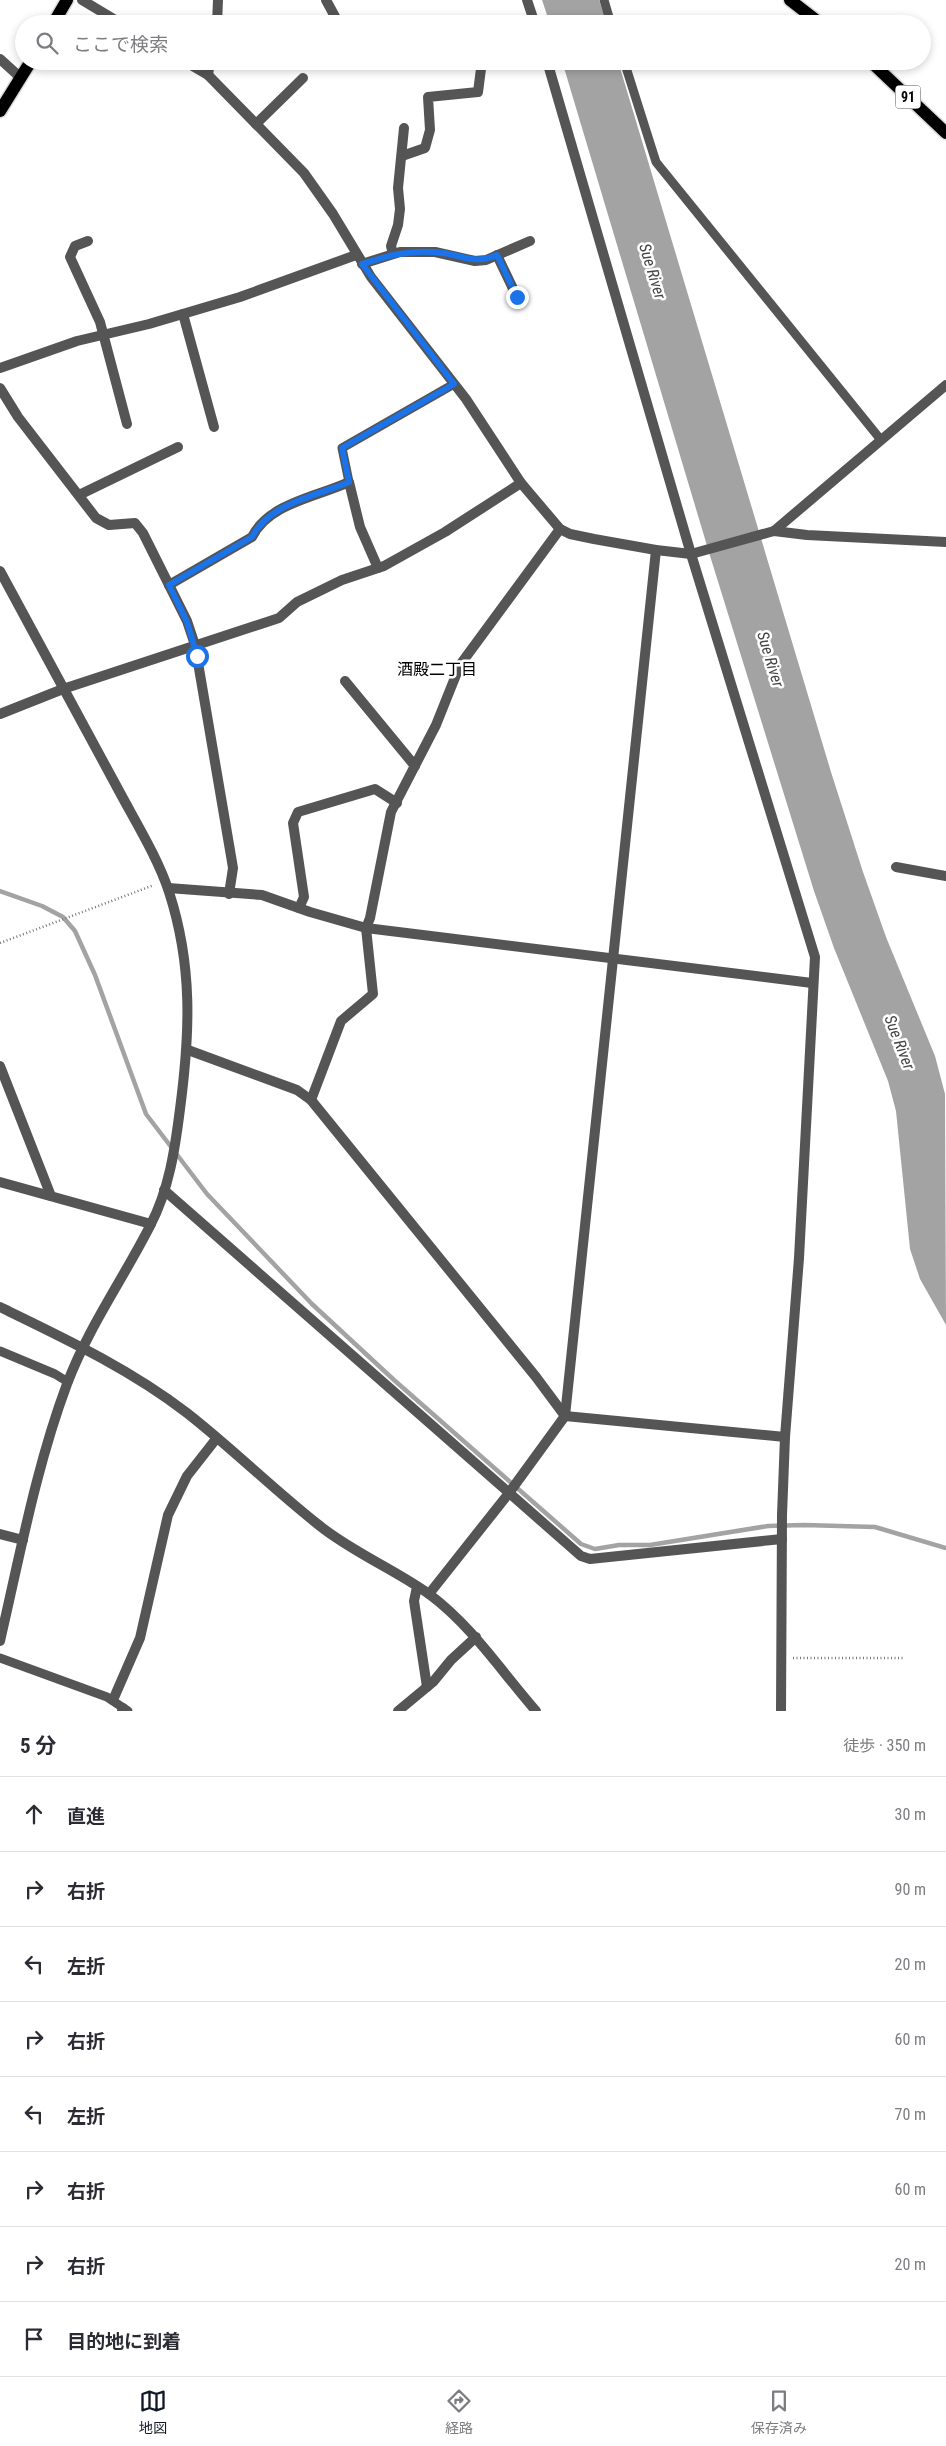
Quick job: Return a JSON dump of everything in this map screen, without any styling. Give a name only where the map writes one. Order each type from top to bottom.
[{"type":"main road","points":[[58,15],[67,0]]},
{"type":"main road","points":[[790,0],[810,15]]},
{"type":"main road","points":[[0,111],[26,70]]},
{"type":"main road","name":"91","points":[[880,70],[946,133]]},
{"type":"street","points":[[82,0],[107,15]]},
{"type":"street","points":[[217,15],[218,0]]},
{"type":"street","points":[[326,0],[335,15]]},
{"type":"street","points":[[527,0],[532,15]]},
{"type":"street","points":[[0,59],[21,78]]},
{"type":"street","points":[[199,70],[208,75],[304,173],[333,214],[362,264],[454,384],[521,483],[560,528],[570,534],[656,550],[691,554],[704,552],[774,531],[807,535],[946,542]]},
{"type":"street","points":[[208,75],[209,70]]},
{"type":"street","points":[[402,156],[425,148],[430,130],[428,96],[478,92],[481,70]]},
{"type":"street","points":[[549,70],[691,554],[804,914],[815,957],[812,983],[799,1258],[785,1438],[782,1515],[781,1711]]},
{"type":"street","points":[[256,124],[303,78]]},
{"type":"street","points":[[393,254],[391,246],[398,225],[400,208],[398,188],[404,128]]},
{"type":"street","points":[[88,241],[75,246],[70,257],[104,335],[127,424]]},
{"type":"street","points":[[362,264],[393,254],[435,252],[475,261],[486,260],[530,241]]},
{"type":"street","points":[[0,368],[77,341],[183,314],[240,297],[356,254]]},
{"type":"street","points":[[497,255],[517,297]]},
{"type":"street","points":[[183,314],[214,427]]},
{"type":"street","points":[[774,531],[946,385]]},
{"type":"street","points":[[0,388],[18,417],[96,518],[109,525],[135,523],[143,533],[187,622],[195,645],[233,868],[230,894]]},
{"type":"street","points":[[78,495],[178,447]]},
{"type":"street","points":[[169,585],[252,537],[258,525],[270,515],[349,482],[360,527],[378,568]]},
{"type":"street","points":[[0,714],[63,689],[279,618],[297,602],[342,580],[378,568],[445,532],[521,483]]},
{"type":"street","points":[[311,1100],[341,1021],[373,994],[366,928],[370,918],[391,812],[436,725],[460,665],[560,528]]},
{"type":"street","points":[[429,1594],[509,1493],[565,1416],[656,550]]},
{"type":"street","points":[[0,571],[166,884],[176,914],[186,966],[188,991],[188,1050],[174,1153],[164,1190],[151,1224],[83,1348],[68,1382],[48,1438],[0,1641]]},
{"type":"street","points":[[345,681],[415,766]]},
{"type":"street","points":[[299,908],[304,897],[292,823],[298,812],[375,790],[397,803]]},
{"type":"street","points":[[896,867],[946,876]]},
{"type":"street","points":[[166,884],[230,894],[262,895],[366,928],[812,983]]},
{"type":"street","points":[[188,1050],[297,1090],[311,1100],[536,1377],[565,1416],[785,1438]]},
{"type":"street","points":[[0,1066],[51,1196]]},
{"type":"street","points":[[0,1182],[151,1224]]},
{"type":"street","points":[[164,1190],[581,1556],[590,1559],[782,1538]]},
{"type":"street","points":[[0,1307],[83,1348],[143,1383],[187,1414],[321,1527],[353,1549],[429,1594],[476,1637],[536,1711]]},
{"type":"street","points":[[113,1700],[140,1638],[168,1515],[187,1476],[216,1439]]},
{"type":"street","points":[[0,1534],[23,1540]]},
{"type":"street","points":[[417,1586],[414,1601],[427,1687]]},
{"type":"street","points":[[398,1711],[427,1687],[476,1637]]},
{"type":"lane","points":[[604,0],[609,15]]},
{"type":"lane","points":[[627,70],[656,162],[881,440]]},
{"type":"lane","points":[[349,482],[342,448],[454,384]]},
{"type":"lane","points":[[0,1351],[55,1374],[68,1382]]},
{"type":"lane","points":[[0,1658],[113,1700],[124,1710]]},
{"type":"path","points":[[0,943],[166,884]]},
{"type":"path","points":[[781,1658],[905,1658]]},
{"type":"water","points":[[542,0],[599,0],[604,15],[547,15]]},
{"type":"water","name":"Sue River","points":[[565,70],[621,70],[831,772],[886,937],[935,1056],[945,1094],[946,1325],[920,1279],[910,1249],[896,1111],[888,1081],[834,948],[814,891],[711,559]]},
{"type":"waterway","points":[[0,891],[42,906],[63,917],[75,931],[95,975],[146,1114],[207,1194],[312,1304],[394,1380],[581,1544],[595,1549],[619,1545],[650,1545],[768,1526],[804,1525],[875,1527],[946,1548]]},
{"type":"district","name":"酒殿二丁目","points":[[437,669]]},
{"type":"route","points":[[197,656],[192,634],[169,585],[252,537],[258,525],[270,515],[292,504],[349,482],[342,448],[454,384],[421,344],[362,264],[400,252],[435,252],[475,261],[486,260],[497,255],[517,297]]}]
